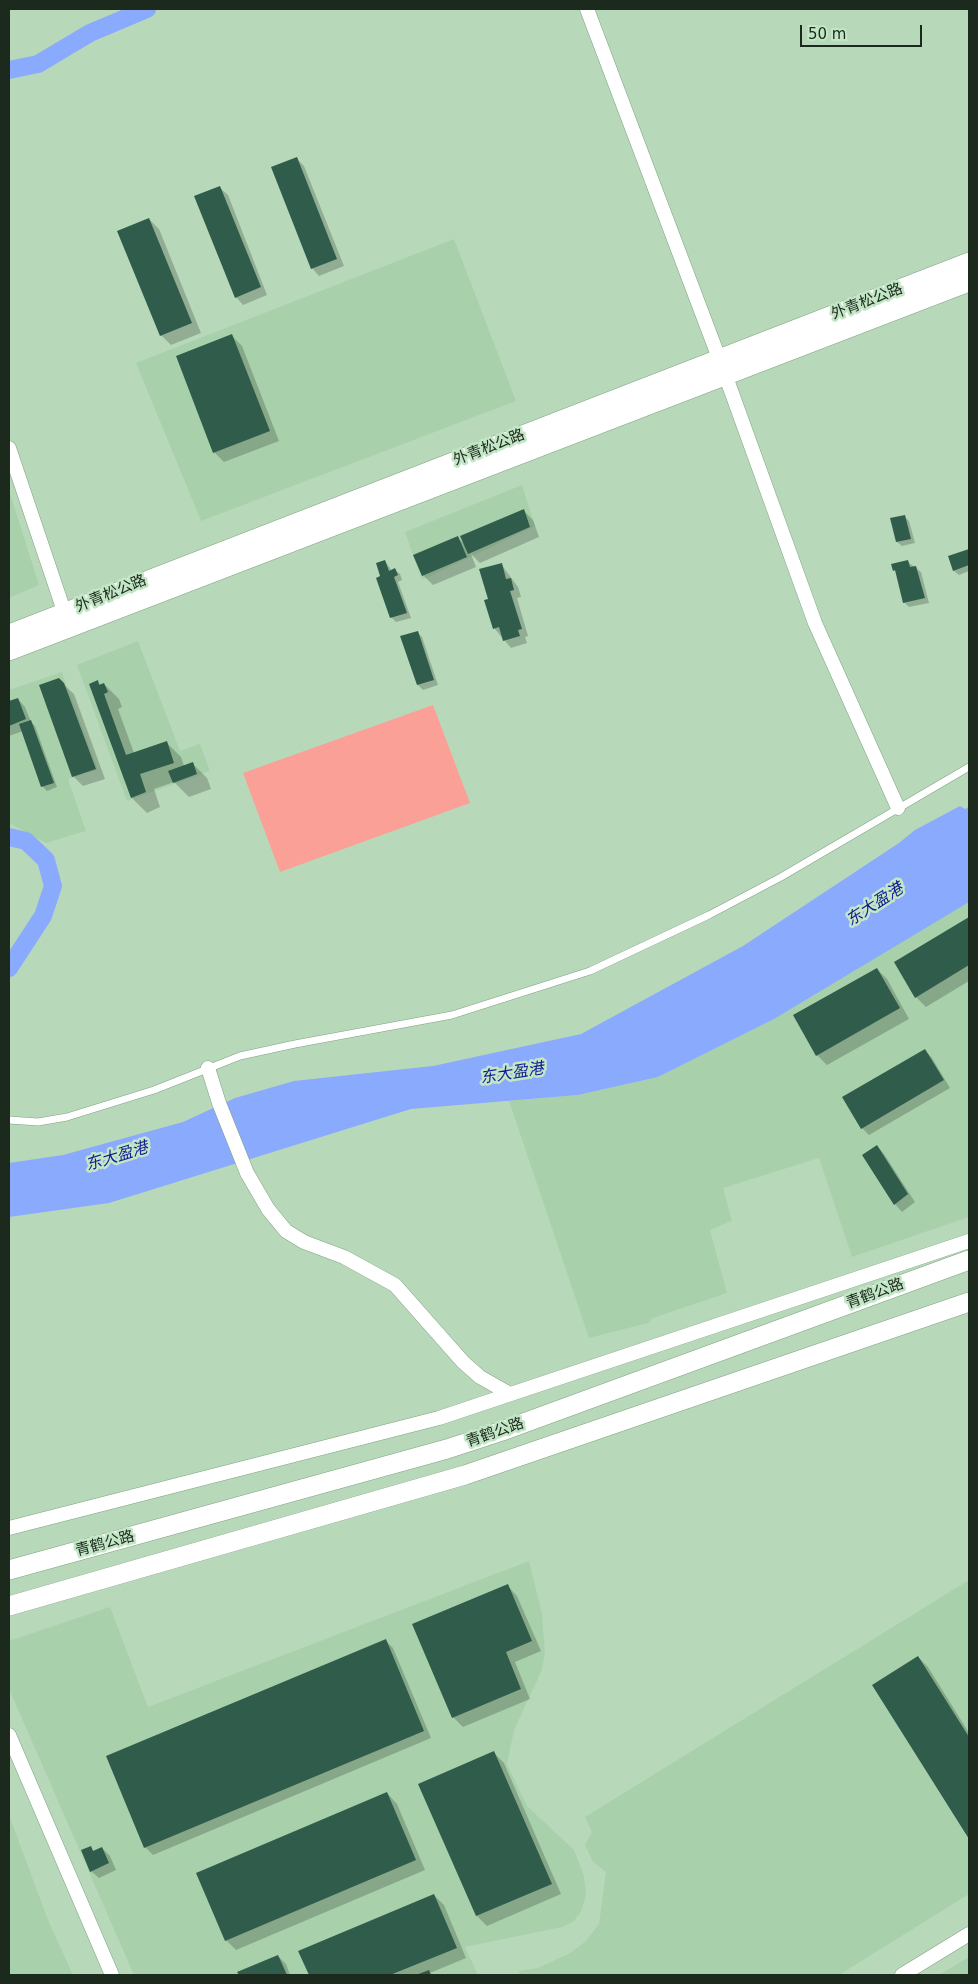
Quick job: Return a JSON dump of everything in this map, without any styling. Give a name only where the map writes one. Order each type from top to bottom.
[{"type":"main road","name":"外青松公路","points":[[9,651],[67,620],[722,366],[969,262]]},
{"type":"main road","name":"外青松公路","points":[[722,366],[835,335],[969,282]]},
{"type":"main road","name":"外青松公路","points":[[9,634],[67,620]]},
{"type":"main road","name":"青鹤公路","points":[[9,1570],[448,1449],[969,1260]]},
{"type":"main road","name":"青鹤公路","points":[[9,1606],[465,1475],[969,1302]]},
{"type":"street","points":[[587,9],[722,366],[815,623],[898,808]]},
{"type":"street","points":[[9,448],[67,620]]},
{"type":"street","points":[[208,1068],[219,1103],[247,1173],[268,1209],[286,1231],[304,1242],[344,1257],[395,1285],[464,1362],[480,1377],[510,1394]]},
{"type":"street","points":[[9,1528],[438,1418],[969,1241]]},
{"type":"street","points":[[9,1735],[112,1975]]},
{"type":"street","points":[[902,1975],[969,1934]]},
{"type":"lane","points":[[9,1120],[38,1122],[90,1111],[154,1090],[240,1056],[452,1015],[590,970],[710,915],[781,877],[969,767]]},
{"type":"shaded area","points":[[454,239],[516,401],[201,521],[136,363]]},
{"type":"shaded area","points":[[522,485],[535,526],[422,580],[405,532]]},
{"type":"shaded area","points":[[9,490],[39,585],[9,598]]},
{"type":"shaded area","points":[[138,641],[180,751],[200,744],[210,771],[127,801],[77,665]]},
{"type":"shaded area","points":[[62,672],[98,770],[68,779],[86,831],[46,843],[9,823],[9,690]]},
{"type":"shaded area","points":[[433,705],[470,803],[280,872],[243,773]]},
{"type":"shaded area","points":[[969,900],[969,1217],[852,1257],[819,1158],[723,1188],[732,1221],[710,1230],[727,1293],[653,1318],[648,1323],[589,1338],[509,1101],[578,1095],[658,1077],[774,1019]]},
{"type":"shaded area","points":[[529,1561],[542,1614],[545,1652],[542,1670],[514,1730],[507,1764],[527,1806],[574,1850],[584,1876],[586,1895],[581,1912],[573,1922],[562,1927],[465,1947],[478,1975],[134,1975],[9,1689],[9,1641],[110,1607],[148,1707]]},
{"type":"shaded area","points":[[969,1580],[969,1894],[839,1975],[521,1975],[518,1971],[538,1968],[570,1953],[586,1941],[599,1924],[606,1872],[593,1862],[585,1845],[592,1832],[585,1817]]},
{"type":"shaded area","points":[[9,1815],[48,1920],[73,1975],[9,1975]]},
{"type":"shaded area","points":[[969,1957],[969,1975],[939,1975]]},
{"type":"water","name":"东大盈港","points":[[960,806],[965,809],[969,807],[969,902],[774,1019],[658,1077],[578,1095],[411,1109],[109,1203],[9,1217],[9,1163],[63,1155],[183,1122],[235,1098],[294,1081],[433,1066],[581,1034],[743,946],[899,843],[915,830]]},
{"type":"building","points":[[297,157],[337,259],[311,269],[271,167]]},
{"type":"building","points":[[220,186],[261,287],[235,298],[194,196]]},
{"type":"building","points":[[149,218],[192,323],[160,336],[117,231]]},
{"type":"building","points":[[232,334],[270,431],[213,453],[176,356]]},
{"type":"building","points":[[524,509],[530,527],[468,554],[460,536]]},
{"type":"building","points":[[905,515],[911,539],[896,542],[890,518]]},
{"type":"building","points":[[458,536],[467,557],[422,576],[413,555]]},
{"type":"building","points":[[969,549],[969,565],[953,571],[948,556]]},
{"type":"building","points":[[385,560],[389,571],[395,568],[398,575],[394,577],[407,613],[390,618],[376,578],[380,576],[376,563]]},
{"type":"building","points":[[908,560],[910,567],[916,566],[925,598],[903,603],[895,570],[893,571],[891,564]]},
{"type":"building","points":[[502,563],[506,579],[511,578],[514,590],[510,591],[522,629],[518,630],[520,636],[503,641],[499,627],[493,629],[484,600],[488,599],[479,569]]},
{"type":"building","points":[[418,631],[434,680],[417,685],[400,636]]},
{"type":"building","points":[[59,678],[64,683],[96,769],[72,777],[39,685]]},
{"type":"building","points":[[98,680],[99,685],[104,683],[108,692],[104,694],[126,755],[167,741],[174,763],[140,774],[146,792],[131,798],[89,684]]},
{"type":"building","points":[[18,698],[26,719],[9,726],[9,701]]},
{"type":"building","points":[[31,720],[54,783],[41,787],[19,724]]},
{"type":"building","points":[[193,762],[197,774],[173,783],[168,771]]},
{"type":"building","points":[[969,917],[969,965],[915,998],[894,962]]},
{"type":"building","points":[[877,968],[900,1008],[816,1056],[793,1015]]},
{"type":"building","points":[[925,1049],[944,1080],[861,1129],[842,1097]]},
{"type":"building","points":[[877,1145],[908,1194],[894,1205],[862,1155]]},
{"type":"building","points":[[508,1584],[532,1641],[506,1652],[521,1689],[452,1718],[412,1624]]},
{"type":"building","points":[[386,1639],[424,1731],[144,1848],[106,1756]]},
{"type":"building","points":[[918,1656],[969,1737],[969,1839],[872,1685]]},
{"type":"building","points":[[494,1751],[552,1884],[476,1916],[418,1784]]},
{"type":"building","points":[[387,1792],[416,1860],[225,1941],[196,1873]]},
{"type":"building","points":[[91,1846],[93,1851],[102,1847],[109,1863],[90,1872],[81,1850]]},
{"type":"building","points":[[434,1894],[457,1948],[390,1975],[309,1975],[298,1951]]},
{"type":"building","points":[[278,1955],[287,1975],[239,1975],[237,1972]]},
{"type":"building","points":[[429,1970],[431,1975],[416,1975]]},
{"type":"waterway","points":[[9,70],[38,64],[90,33],[147,9]]},
{"type":"waterway","points":[[9,837],[26,841],[46,860],[53,886],[43,916],[9,968]]}]
